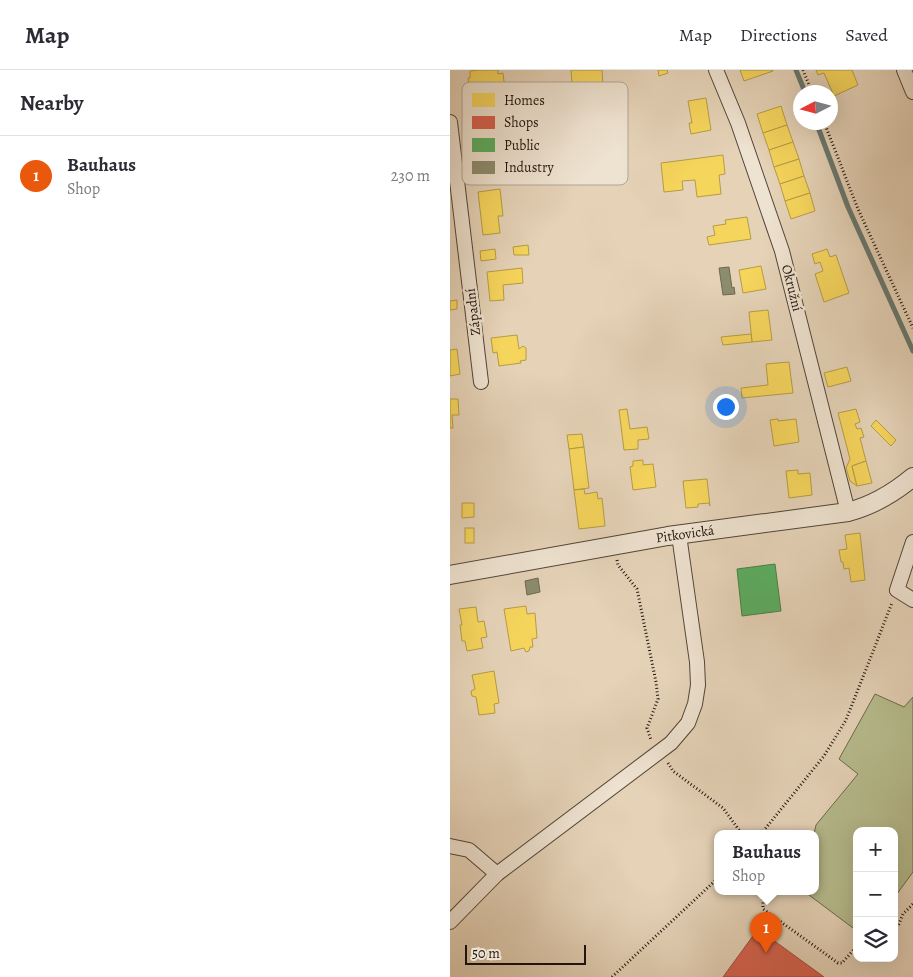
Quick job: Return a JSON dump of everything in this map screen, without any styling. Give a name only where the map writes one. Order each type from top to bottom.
[{"type":"street","name":"Okružní","points":[[716,70],[738,123],[782,251],[848,512]]},
{"type":"street","points":[[904,70],[913,92]]},
{"type":"street","name":"Západní","points":[[450,122],[481,382]]},
{"type":"street","name":"Pitkovická","points":[[450,575],[614,545],[848,512],[863,508],[913,477]]},
{"type":"street","points":[[450,922],[497,874],[671,743],[688,723],[695,704],[698,685],[697,662],[679,535]]},
{"type":"street","points":[[913,542],[897,590],[913,600]]},
{"type":"street","points":[[450,846],[469,850],[497,874]]},
{"type":"path","points":[[803,70],[809,85]]},
{"type":"path","points":[[827,130],[858,209],[913,328]]},
{"type":"path","points":[[614,545],[618,565],[637,589],[657,690],[658,699],[647,728],[650,740],[673,771],[723,808],[739,830]]},
{"type":"path","points":[[764,830],[824,756],[846,720],[897,590]]},
{"type":"path","points":[[612,977],[714,882]]},
{"type":"path","points":[[763,895],[763,909],[838,963],[842,963],[853,951]]},
{"type":"path","points":[[898,925],[903,914],[913,904]]},
{"type":"green space","points":[[875,694],[904,707],[913,697],[913,872],[898,893],[898,827],[853,827],[853,928],[809,895],[819,895],[819,830],[815,830],[816,825],[858,774],[839,759]]},
{"type":"building: Homes","points":[[498,70],[498,74],[503,73],[504,82],[469,82],[470,71]]},
{"type":"building: Homes","points":[[571,70],[602,70],[603,82],[572,82]]},
{"type":"building: Homes","points":[[658,70],[667,70],[668,73],[659,76]]},
{"type":"building: Homes","points":[[740,70],[773,70],[773,71],[744,81]]},
{"type":"building: Homes","points":[[816,70],[852,70],[858,85],[838,94],[838,85],[829,85],[824,73],[818,75]]},
{"type":"building: Homes","points":[[706,98],[711,130],[691,134],[689,123],[692,123],[688,101]]},
{"type":"building: Homes","points":[[781,106],[787,125],[763,133],[757,114]]},
{"type":"building: Homes","points":[[787,125],[793,142],[769,150],[763,133]]},
{"type":"building: Homes","points":[[793,142],[799,159],[774,167],[769,150]]},
{"type":"building: Homes","points":[[723,155],[725,174],[719,175],[721,194],[697,197],[695,180],[682,181],[683,190],[664,192],[661,163]]},
{"type":"building: Homes","points":[[799,159],[804,176],[780,184],[774,167]]},
{"type":"building: Homes","points":[[804,176],[810,193],[785,201],[780,184]]},
{"type":"building: Homes","points":[[500,189],[503,216],[498,216],[500,233],[483,235],[478,192]]},
{"type":"building: Homes","points":[[810,193],[815,211],[791,219],[785,201]]},
{"type":"building: Homes","points":[[747,217],[751,239],[709,245],[707,237],[715,235],[713,226],[726,224],[725,220]]},
{"type":"building: Homes","points":[[528,245],[529,255],[514,255],[513,247]]},
{"type":"building: Homes","points":[[495,249],[496,259],[481,261],[480,251]]},
{"type":"building: Homes","points":[[827,249],[830,257],[836,255],[849,293],[824,302],[815,274],[823,271],[820,262],[815,264],[812,254]]},
{"type":"building: Homes","points":[[761,266],[766,289],[743,293],[739,270]]},
{"type":"building: Homes","points":[[522,268],[523,283],[503,285],[504,300],[490,301],[487,272]]},
{"type":"building: Homes","points":[[457,300],[457,309],[450,310],[450,301]]},
{"type":"building: Homes","points":[[768,310],[772,340],[752,342],[749,312]]},
{"type":"building: Homes","points":[[751,334],[752,342],[723,345],[721,337]]},
{"type":"building: Homes","points":[[517,335],[519,349],[523,346],[526,348],[526,360],[520,361],[521,363],[499,366],[497,352],[493,353],[491,338]]},
{"type":"building: Homes","points":[[457,349],[460,374],[450,376],[450,350]]},
{"type":"building: Homes","points":[[789,362],[793,393],[742,398],[741,388],[768,385],[766,364]]},
{"type":"building: Homes","points":[[847,367],[851,381],[828,387],[824,373]]},
{"type":"building: Homes","points":[[450,399],[458,399],[459,415],[452,415],[453,428],[450,428]]},
{"type":"building: Homes","points":[[627,409],[630,429],[647,427],[649,439],[638,440],[638,449],[624,450],[619,410]]},
{"type":"building: Homes","points":[[856,409],[860,422],[855,424],[857,429],[861,428],[864,437],[860,438],[866,461],[852,466],[857,486],[850,481],[846,468],[850,459],[838,413]]},
{"type":"building: Homes","points":[[778,419],[778,421],[796,419],[799,442],[774,446],[770,420]]},
{"type":"building: Homes","points":[[876,420],[896,440],[891,446],[871,426]]},
{"type":"building: Homes","points":[[582,434],[584,447],[569,449],[567,435]]},
{"type":"building: Homes","points":[[584,447],[589,488],[574,490],[569,449]]},
{"type":"building: Homes","points":[[643,460],[643,465],[653,464],[656,487],[633,490],[630,467],[633,466],[633,461]]},
{"type":"building: Homes","points":[[866,461],[872,483],[857,486],[852,466]]},
{"type":"building: Homes","points":[[798,470],[798,474],[810,473],[812,495],[789,498],[786,471]]},
{"type":"building: Homes","points":[[707,479],[710,506],[709,503],[698,504],[698,507],[686,508],[683,481]]},
{"type":"building: Homes","points":[[584,489],[585,494],[597,492],[598,499],[602,498],[605,526],[579,529],[574,490]]},
{"type":"building: Homes","points":[[462,503],[474,503],[474,517],[462,518]]},
{"type":"building: Homes","points":[[465,528],[474,528],[474,543],[465,543]]},
{"type":"building: Homes","points":[[860,533],[865,580],[851,582],[849,568],[844,569],[839,550],[847,549],[845,535]]},
{"type":"building: Homes","points":[[526,606],[527,614],[535,613],[537,638],[532,639],[533,647],[530,647],[529,651],[526,652],[524,648],[511,651],[504,609]]},
{"type":"building: Homes","points":[[476,607],[478,622],[484,621],[487,637],[481,638],[483,648],[467,651],[465,641],[462,641],[459,609]]},
{"type":"building: Homes","points":[[494,671],[499,703],[494,704],[495,713],[479,715],[476,697],[472,696],[471,691],[475,689],[472,675]]},
{"type":"building: Shops","points":[[758,929],[824,977],[723,977]]},
{"type":"building: Public","points":[[775,564],[781,611],[742,616],[737,569]]},
{"type":"building: Industry","points":[[729,267],[732,288],[734,287],[735,294],[723,295],[719,268]]},
{"type":"building: Industry","points":[[538,578],[540,592],[527,595],[525,581]]},
{"type":"waterway","points":[[796,70],[802,85]]},
{"type":"waterway","points":[[819,130],[848,207],[913,351]]},
{"type":"place","name":"Bauhaus","points":[[766,953]]}]
